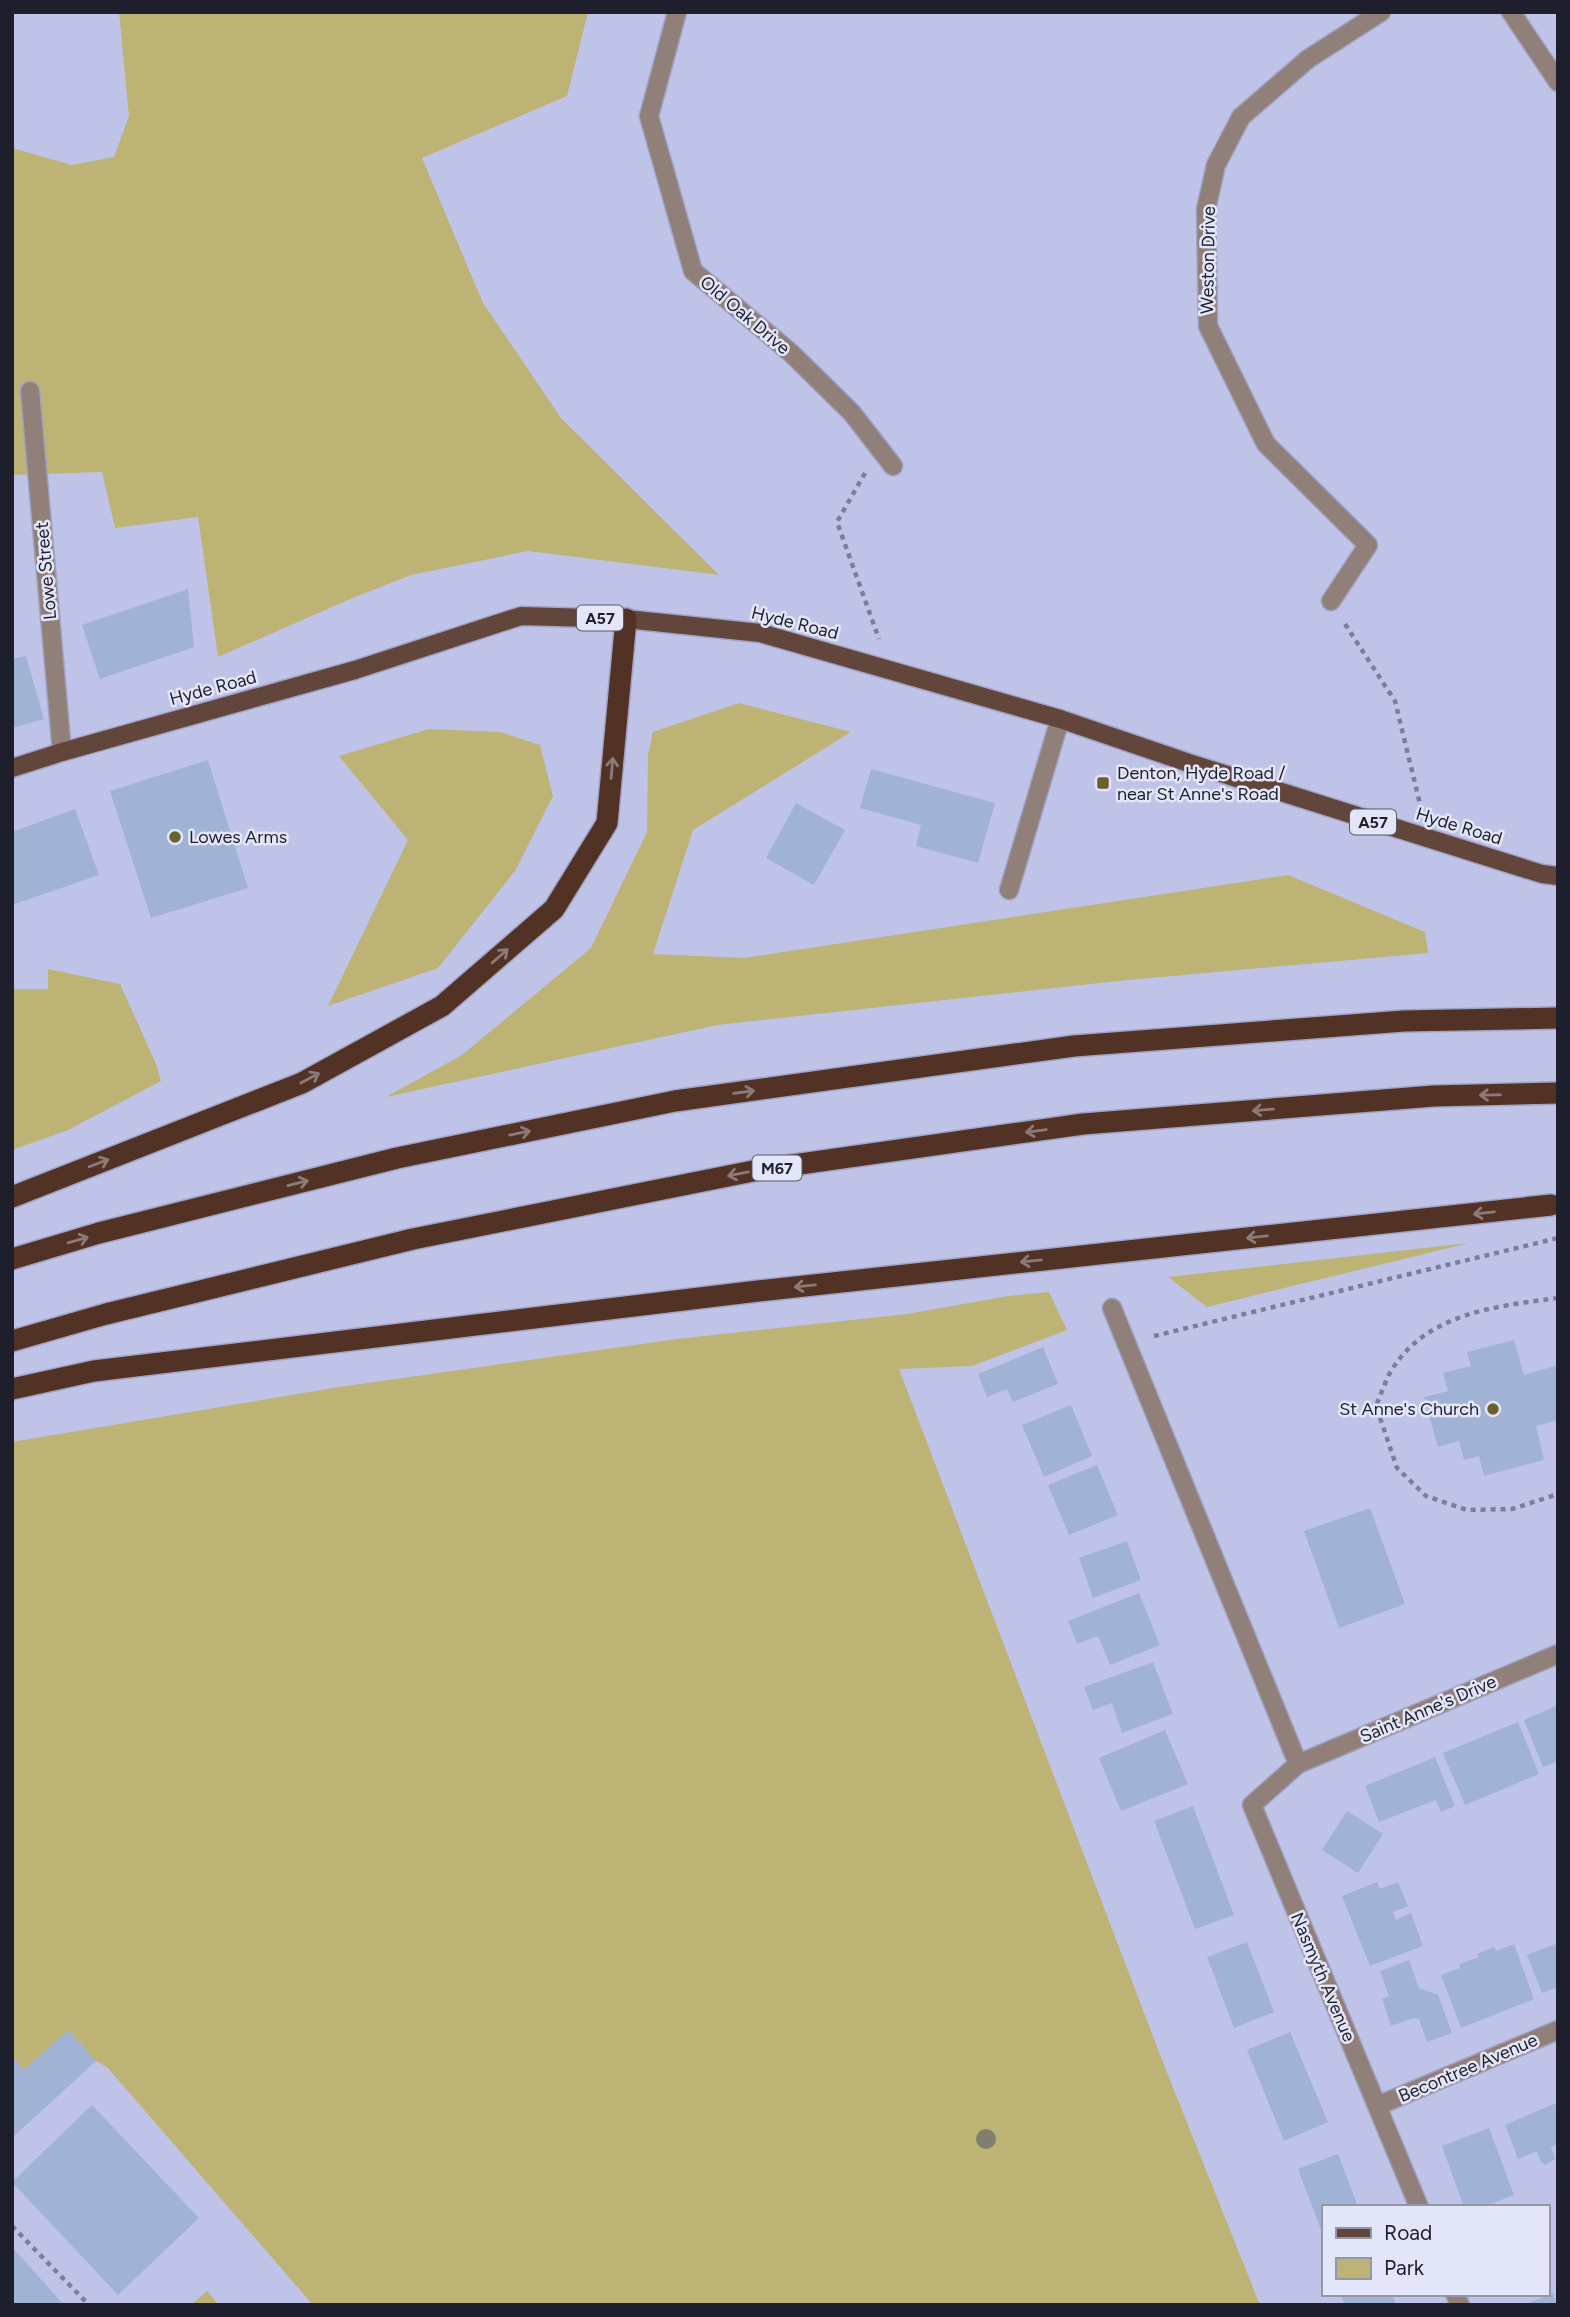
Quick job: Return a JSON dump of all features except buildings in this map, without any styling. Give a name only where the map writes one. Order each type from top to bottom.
[{"type":"highway","points":[[12,1197],[302,1083],[442,1006],[554,909],[607,823],[625,619]]},
{"type":"highway","points":[[12,1259],[99,1233],[397,1158],[675,1101],[1074,1046],[1404,1021],[1558,1018]]},
{"type":"highway","name":"M67","points":[[12,1341],[106,1314],[413,1239],[758,1170],[1083,1124],[1434,1096],[1558,1093]]},
{"type":"highway","points":[[12,1389],[94,1371],[758,1291],[1555,1205]]},
{"type":"main road","name":"Hyde Road","points":[[12,768],[355,670],[522,616],[625,619],[760,633],[1060,719],[1428,839],[1542,874],[1558,876]]},
{"type":"street","name":"Old Oak Drive","points":[[677,12],[649,116],[693,271],[792,354],[852,413],[893,466]]},
{"type":"street","name":"Weston Drive","points":[[1331,601],[1368,545],[1266,444],[1208,326],[1206,209],[1216,164],[1241,117],[1308,59],[1381,12]]},
{"type":"street","points":[[1511,12],[1558,82]]},
{"type":"street","name":"Lowe Street","points":[[30,391],[62,752]]},
{"type":"street","points":[[1009,890],[1060,719]]},
{"type":"street","points":[[1112,1308],[1298,1764]]},
{"type":"street","name":"Saint Anne's Drive","points":[[1298,1764],[1558,1654]]},
{"type":"street","name":"Nasmyth Avenue","points":[[1298,1764],[1251,1805],[1418,2205]]},
{"type":"street","name":"Becontree Avenue","points":[[1377,2106],[1558,2030]]},
{"type":"path","points":[[881,450],[837,522],[890,670]]},
{"type":"path","points":[[1331,601],[1395,701],[1428,839]]},
{"type":"path","points":[[1126,1342],[1558,1237]]},
{"type":"path","points":[[1558,1298],[1503,1305],[1455,1318],[1414,1343],[1391,1370],[1376,1406],[1397,1468],[1426,1496],[1467,1510],[1512,1509],[1558,1494]]},
{"type":"path","points":[[12,2226],[89,2305]]},
{"type":"green space","points":[[119,12],[588,12],[567,96],[422,158],[483,303],[561,418],[719,575],[528,551],[411,575],[218,657],[198,517],[115,528],[102,472],[12,475],[12,148],[72,165],[114,157],[129,116]]},
{"type":"green space","points":[[739,703],[851,732],[693,830],[653,954],[744,958],[1288,875],[1425,932],[1428,953],[1118,981],[717,1025],[386,1097],[462,1055],[591,948],[647,832],[648,755],[653,732]]},
{"type":"green space","points":[[429,729],[500,732],[540,745],[553,796],[515,871],[438,968],[328,1006],[408,840],[339,756]]},
{"type":"green space","points":[[48,969],[120,984],[161,1081],[68,1130],[12,1150],[12,989],[48,989]]},
{"type":"green space","points":[[1469,1243],[1207,1307],[1168,1277]]},
{"type":"green space","points":[[1049,1292],[1067,1330],[972,1366],[899,1369],[1162,2060],[1260,2305],[313,2305],[107,2067],[96,2061],[69,2031],[24,2070],[12,2057],[12,1442],[339,1387],[677,1339],[907,1314],[1008,1296]]},
{"type":"green space","points":[[207,2291],[219,2305],[191,2305]]},
{"type":"place","name":"Denton, Hyde Road / near St Anne's Road","points":[[1103,783]]},
{"type":"place","name":"Lowes Arms","points":[[175,837]]},
{"type":"place","name":"St Anne's Church","points":[[1493,1409]]}]
